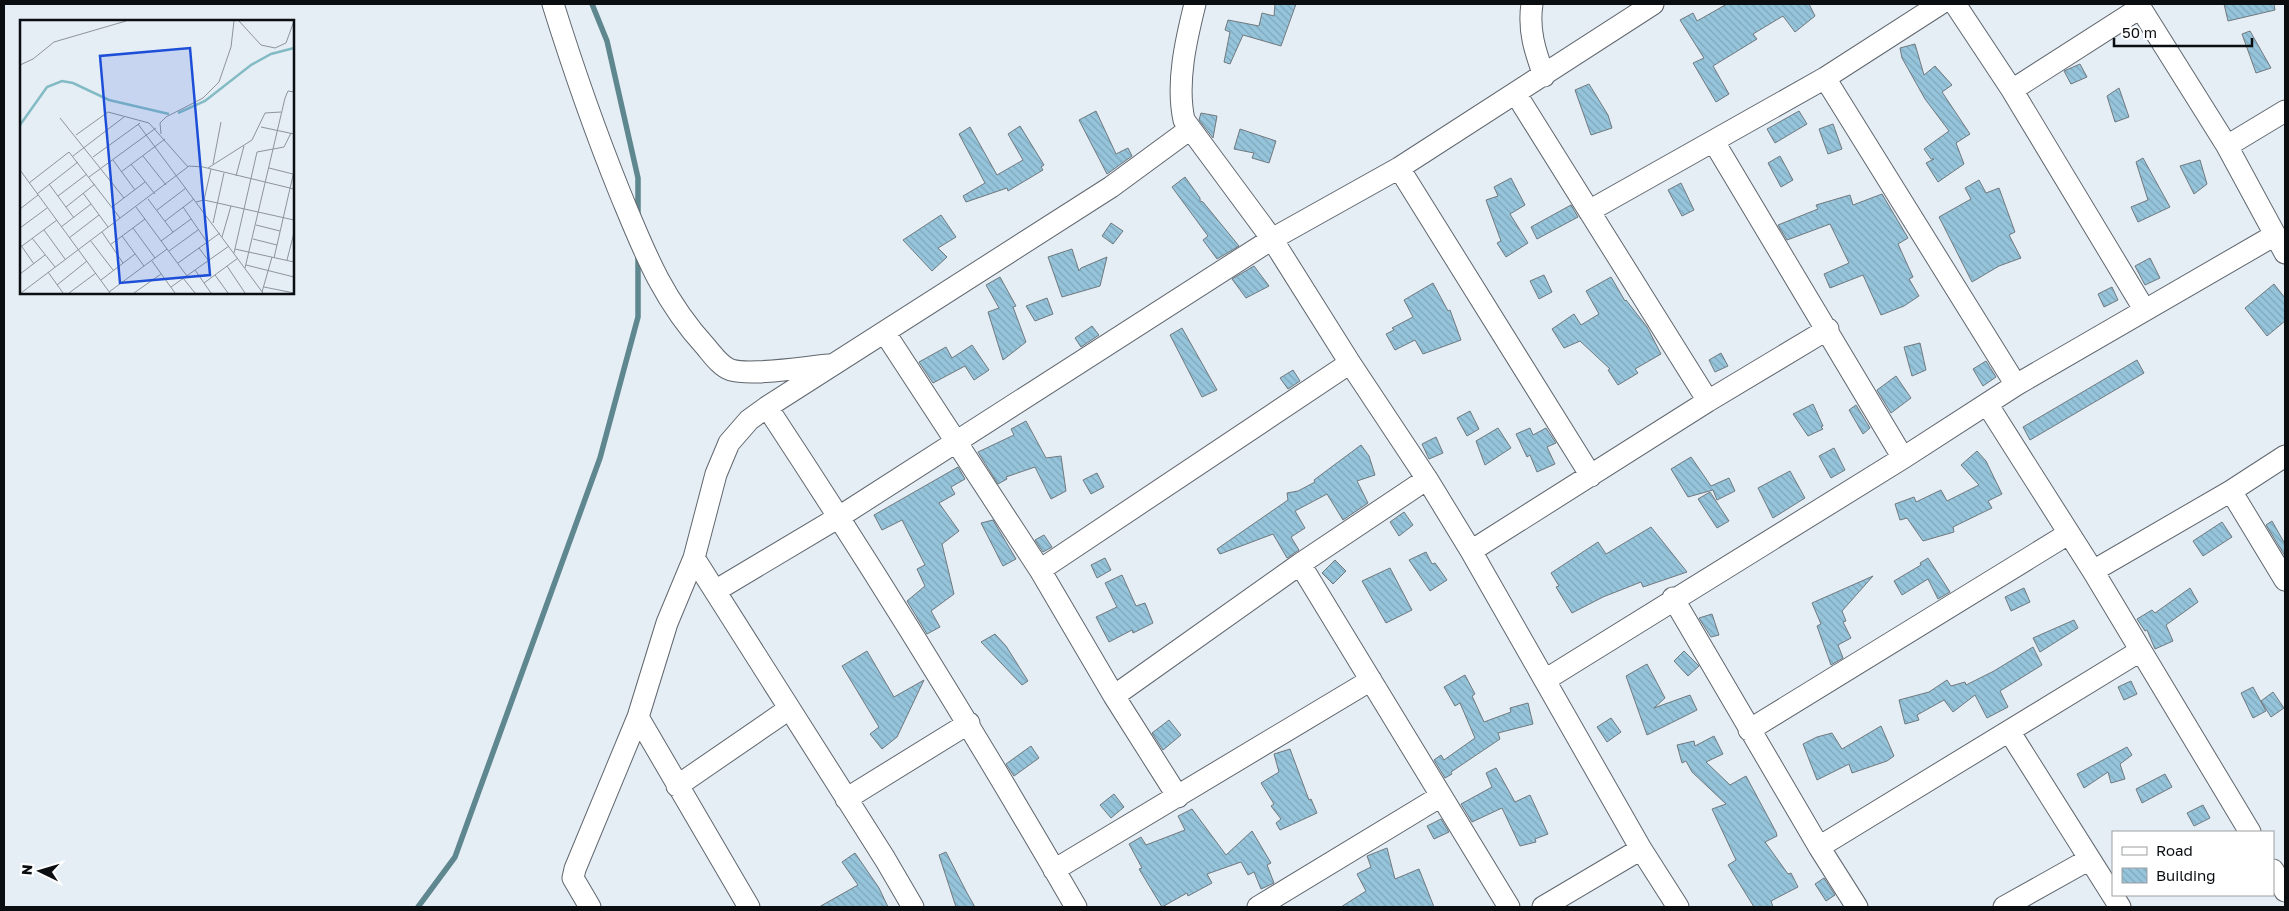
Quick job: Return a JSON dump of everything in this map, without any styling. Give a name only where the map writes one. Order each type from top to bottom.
[{"type":"street","points":[[553,4],[581,94],[643,250],[669,301],[680,316],[719,362],[730,370],[772,370],[832,364]]},
{"type":"street","points":[[1195,4],[1188,32],[1182,82],[1182,109],[1190,129],[1272,239],[1350,363],[1427,479],[1471,551],[1641,849],[1678,907]]},
{"type":"street","points":[[1532,4],[1530,19],[1532,42],[1544,76]]},
{"type":"street","points":[[715,591],[839,517],[1272,239],[1399,168],[1654,4]]},
{"type":"street","points":[[1589,211],[1714,142],[1824,78],[1940,4]]},
{"type":"street","points":[[1955,4],[2012,90],[2144,309]]},
{"type":"street","points":[[1545,680],[1674,598],[1904,458],[2016,385],[2144,309],[2280,244],[2227,146],[2139,6],[2012,90]]},
{"type":"street","points":[[1824,78],[2016,385]]},
{"type":"street","points":[[1516,94],[1708,401]]},
{"type":"street","points":[[2227,146],[2285,111]]},
{"type":"street","points":[[590,907],[574,878],[575,869],[638,718],[667,623],[694,558],[716,474],[729,443],[749,420],[768,407],[832,364],[885,333],[1110,187],[1190,129]]},
{"type":"street","points":[[1714,142],[1904,458]]},
{"type":"street","points":[[1399,168],[1590,476]]},
{"type":"street","points":[[1471,551],[1708,401],[1828,330]]},
{"type":"street","points":[[885,333],[1040,570],[1114,696],[1178,797]]},
{"type":"street","points":[[1040,570],[1350,363]]},
{"type":"street","points":[[1987,404],[2093,571],[2249,831]]},
{"type":"street","points":[[768,407],[969,723],[1076,907]]},
{"type":"street","points":[[2093,571],[2231,491],[2285,456]]},
{"type":"street","points":[[1114,696],[1300,564],[1427,479]]},
{"type":"street","points":[[2231,491],[2285,580]]},
{"type":"street","points":[[1750,730],[2068,534]]},
{"type":"street","points":[[694,558],[885,859],[913,907]]},
{"type":"street","points":[[1300,564],[1509,907]]},
{"type":"street","points":[[1674,598],[1819,847],[1858,907]]},
{"type":"street","points":[[1819,847],[2140,651]]},
{"type":"street","points":[[1054,870],[1372,680]]},
{"type":"street","points":[[677,786],[789,709]]},
{"type":"street","points":[[638,718],[749,907]]},
{"type":"street","points":[[846,799],[969,723]]},
{"type":"street","points":[[2009,731],[2088,860],[2112,895]]},
{"type":"street","points":[[1258,907],[1441,796]]},
{"type":"street","points":[[1543,907],[1641,849]]},
{"type":"street","points":[[2004,907],[2088,860]]},
{"type":"street","points":[[2274,872],[2285,891]]},
{"type":"street","points":[[2113,896],[2120,907]]},
{"type":"building","points":[[1275,4],[1296,4],[1281,46],[1243,35],[1230,64],[1224,62],[1230,32],[1225,30],[1228,20],[1259,26],[1262,13],[1274,16]]},
{"type":"building","points":[[1727,4],[1809,4],[1815,16],[1795,32],[1783,16],[1753,34],[1757,39],[1713,66],[1729,94],[1716,102],[1693,63],[1704,58],[1680,20],[1693,13],[1697,21]]},
{"type":"building","points":[[2224,4],[2274,4],[2275,10],[2228,21]]},
{"type":"building","points":[[2250,31],[2271,68],[2256,73],[2242,34]]},
{"type":"building","points":[[1915,44],[1924,75],[1935,66],[1952,85],[1942,92],[1970,134],[1956,143],[1964,164],[1938,182],[1926,163],[1934,159],[1931,159],[1924,149],[1949,131],[1925,99],[1902,58],[1900,48]]},
{"type":"building","points":[[2080,64],[2087,77],[2071,84],[2064,71]]},
{"type":"building","points":[[1589,84],[1608,115],[1612,128],[1591,135],[1575,90]]},
{"type":"building","points":[[2119,88],[2129,117],[2115,122],[2107,96]]},
{"type":"building","points":[[1096,111],[1116,154],[1128,148],[1132,156],[1107,174],[1079,120]]},
{"type":"building","points":[[1799,111],[1807,124],[1775,143],[1767,129]]},
{"type":"building","points":[[1201,113],[1217,116],[1213,138],[1199,120]]},
{"type":"building","points":[[1833,124],[1842,149],[1828,154],[1819,129]]},
{"type":"building","points":[[1020,126],[1044,165],[1041,167],[1043,170],[1008,191],[1007,188],[966,202],[963,196],[985,183],[959,134],[970,127],[997,175],[1023,160],[1008,134]]},
{"type":"building","points":[[1240,129],[1276,141],[1269,163],[1252,158],[1254,153],[1234,149]]},
{"type":"building","points":[[1780,156],[1793,180],[1781,187],[1768,163]]},
{"type":"building","points":[[2143,158],[2170,207],[2138,222],[2131,207],[2148,200],[2136,162]]},
{"type":"building","points":[[2200,160],[2207,184],[2194,194],[2180,166]]},
{"type":"building","points":[[1185,177],[1200,198],[1200,201],[1203,202],[1239,246],[1217,259],[1203,240],[1208,236],[1172,187]]},
{"type":"building","points":[[1511,178],[1525,205],[1510,214],[1528,243],[1506,257],[1497,243],[1501,241],[1486,200],[1498,196],[1494,187]]},
{"type":"building","points":[[1979,180],[1986,193],[1999,188],[2015,232],[2009,235],[2021,258],[1999,266],[1972,282],[1939,217],[1971,199],[1965,188]]},
{"type":"building","points":[[1681,183],[1694,210],[1682,216],[1668,190]]},
{"type":"building","points":[[1882,194],[1908,238],[1898,244],[1913,277],[1909,279],[1919,296],[1904,306],[1881,315],[1863,275],[1830,288],[1824,274],[1849,263],[1830,224],[1787,240],[1778,225],[1818,209],[1816,205],[1850,195],[1853,205]]},
{"type":"building","points":[[1571,205],[1578,217],[1537,239],[1531,227]]},
{"type":"building","points":[[941,215],[956,237],[938,248],[947,257],[932,271],[903,240]]},
{"type":"building","points":[[1111,223],[1123,231],[1113,244],[1102,236]]},
{"type":"building","points":[[1072,249],[1079,271],[1081,268],[1107,257],[1100,286],[1062,297],[1048,257]]},
{"type":"building","points":[[2150,258],[2160,278],[2145,285],[2135,266]]},
{"type":"building","points":[[1254,266],[1269,286],[1246,298],[1232,279]]},
{"type":"building","points":[[1544,275],[1552,292],[1539,299],[1530,281]]},
{"type":"building","points":[[1000,277],[1016,306],[1013,307],[1026,342],[1003,360],[988,312],[999,308],[986,285]]},
{"type":"building","points":[[1611,277],[1625,301],[1647,327],[1661,354],[1635,369],[1638,373],[1618,385],[1608,370],[1610,369],[1580,341],[1564,348],[1552,329],[1574,314],[1581,325],[1599,314],[1586,291]]},
{"type":"building","points":[[1433,283],[1448,311],[1450,310],[1461,340],[1423,354],[1415,340],[1395,350],[1386,334],[1394,330],[1392,328],[1413,317],[1404,300]]},
{"type":"building","points":[[2274,284],[2285,298],[2285,321],[2267,336],[2245,308]]},
{"type":"building","points":[[2112,287],[2118,300],[2104,307],[2098,294]]},
{"type":"building","points":[[1047,298],[1053,314],[1035,321],[1026,306]]},
{"type":"building","points":[[1092,326],[1099,335],[1081,347],[1075,338]]},
{"type":"building","points":[[1182,328],[1217,390],[1202,397],[1170,335]]},
{"type":"building","points":[[1920,343],[1926,370],[1912,376],[1904,347]]},
{"type":"building","points":[[972,345],[989,370],[974,380],[965,366],[933,383],[919,362],[946,347],[952,358]]},
{"type":"building","points":[[1721,353],[1728,366],[1715,372],[1709,360]]},
{"type":"building","points":[[2137,360],[2144,373],[2030,440],[2023,427]]},
{"type":"building","points":[[1986,361],[1996,377],[1983,386],[1973,369]]},
{"type":"building","points":[[1293,370],[1300,381],[1288,389],[1280,378]]},
{"type":"building","points":[[1896,376],[1911,398],[1891,413],[1877,390]]},
{"type":"building","points":[[1813,404],[1823,429],[1808,436],[1793,414]]},
{"type":"building","points":[[1856,405],[1870,428],[1863,434],[1849,410]]},
{"type":"building","points":[[1470,411],[1479,429],[1467,436],[1457,418]]},
{"type":"building","points":[[1026,421],[1046,458],[1061,456],[1066,491],[1051,499],[1035,467],[1006,477],[1007,479],[998,484],[978,452],[1014,435],[1011,429]]},
{"type":"building","points":[[1498,428],[1511,448],[1485,465],[1476,441]]},
{"type":"building","points":[[1530,428],[1533,435],[1546,428],[1556,443],[1547,447],[1555,464],[1537,472],[1530,455],[1527,457],[1516,434]]},
{"type":"building","points":[[1436,437],[1443,453],[1429,459],[1422,444]]},
{"type":"building","points":[[1361,445],[1369,456],[1375,475],[1357,481],[1368,503],[1343,520],[1327,494],[1295,511],[1305,528],[1291,537],[1299,550],[1287,558],[1273,534],[1220,554],[1217,549],[1288,500],[1287,493],[1298,491],[1315,482],[1314,480]]},
{"type":"building","points":[[1834,448],[1845,470],[1831,478],[1819,456]]},
{"type":"building","points":[[1977,451],[1986,461],[2002,494],[1988,501],[1992,508],[1953,527],[1954,532],[1923,541],[1907,518],[1900,520],[1895,504],[1914,497],[1916,502],[1941,490],[1947,501],[1979,485],[1961,465]]},
{"type":"building","points":[[1691,457],[1711,486],[1729,478],[1735,491],[1717,500],[1713,490],[1688,497],[1671,469]]},
{"type":"building","points":[[958,467],[965,479],[951,487],[955,494],[939,503],[959,531],[942,544],[954,594],[931,611],[940,627],[927,634],[907,601],[925,586],[917,569],[925,565],[902,520],[882,530],[874,515]]},
{"type":"building","points":[[1790,471],[1805,498],[1773,518],[1758,488]]},
{"type":"building","points":[[1097,473],[1104,487],[1091,494],[1083,480]]},
{"type":"building","points":[[1710,492],[1729,521],[1717,528],[1698,499]]},
{"type":"building","points":[[1404,512],[1413,525],[1399,536],[1390,522]]},
{"type":"building","points":[[993,520],[1016,559],[1003,566],[981,523]]},
{"type":"building","points":[[2272,521],[2285,544],[2285,556],[2266,525]]},
{"type":"building","points":[[2222,522],[2232,537],[2203,556],[2193,541]]},
{"type":"building","points":[[1651,527],[1687,572],[1643,587],[1641,582],[1603,597],[1572,613],[1556,587],[1559,586],[1551,573],[1598,542],[1606,554]]},
{"type":"building","points":[[1044,535],[1052,547],[1043,552],[1035,540]]},
{"type":"building","points":[[1426,552],[1432,564],[1435,563],[1447,580],[1430,591],[1409,560]]},
{"type":"building","points":[[1105,558],[1111,570],[1097,578],[1091,565]]},
{"type":"building","points":[[1928,558],[1950,592],[1938,599],[1928,579],[1902,595],[1894,581],[1921,565],[1920,563]]},
{"type":"building","points":[[1335,560],[1346,571],[1333,584],[1322,573]]},
{"type":"building","points":[[1390,568],[1412,610],[1386,623],[1362,581]]},
{"type":"building","points":[[1122,575],[1136,606],[1145,603],[1153,623],[1133,633],[1132,630],[1109,642],[1096,617],[1117,607],[1105,583]]},
{"type":"building","points":[[1873,576],[1842,611],[1846,621],[1843,622],[1851,638],[1838,645],[1843,658],[1831,665],[1817,626],[1821,624],[1812,603]]},
{"type":"building","points":[[2024,588],[2030,602],[2011,611],[2005,597]]},
{"type":"building","points":[[2190,588],[2198,602],[2166,625],[2173,641],[2155,649],[2147,630],[2145,631],[2137,619],[2152,610],[2155,613]]},
{"type":"building","points":[[1712,614],[1719,635],[1711,637],[1699,618]]},
{"type":"building","points":[[2074,620],[2078,628],[2040,652],[2033,638]]},
{"type":"building","points":[[995,634],[1006,646],[1028,681],[1022,685],[981,642]]},
{"type":"building","points":[[2033,647],[2042,665],[2000,691],[2008,707],[1987,718],[1975,695],[1953,712],[1944,700],[1917,715],[1919,720],[1905,724],[1899,700],[1929,692],[1947,680],[1951,686],[1965,682],[1966,685],[1994,671]]},
{"type":"building","points":[[867,651],[894,697],[924,680],[897,737],[882,749],[870,734],[879,727],[842,666]]},
{"type":"building","points":[[1684,651],[1699,666],[1688,676],[1674,661]]},
{"type":"building","points":[[1647,664],[1665,698],[1654,708],[1690,695],[1697,710],[1647,735],[1626,676]]},
{"type":"building","points":[[1465,675],[1475,694],[1472,696],[1484,722],[1511,712],[1510,708],[1528,703],[1533,724],[1498,733],[1500,739],[1445,778],[1434,760],[1441,755],[1444,760],[1475,738],[1460,703],[1455,706],[1444,687]]},
{"type":"building","points":[[2131,681],[2137,694],[2124,700],[2118,687]]},
{"type":"building","points":[[2253,687],[2266,711],[2253,718],[2241,693]]},
{"type":"building","points":[[2273,692],[2284,708],[2271,717],[2261,701]]},
{"type":"building","points":[[1611,718],[1621,732],[1607,742],[1597,727]]},
{"type":"building","points":[[1169,720],[1181,735],[1163,750],[1152,733]]},
{"type":"building","points":[[1881,726],[1894,756],[1887,761],[1852,773],[1849,764],[1817,780],[1803,744],[1817,737],[1832,733],[1842,749]]},
{"type":"building","points":[[1714,736],[1723,754],[1706,762],[1730,785],[1746,776],[1776,832],[1777,836],[1765,842],[1788,874],[1791,873],[1798,887],[1771,901],[1773,907],[1754,907],[1728,865],[1736,860],[1712,809],[1726,804],[1692,772],[1686,761],[1682,763],[1677,745],[1694,741],[1695,746]]},
{"type":"building","points":[[1031,746],[1039,758],[1014,776],[1006,764]]},
{"type":"building","points":[[2127,747],[2132,755],[2120,764],[2125,779],[2111,783],[2108,772],[2084,788],[2077,774]]},
{"type":"building","points":[[1290,749],[1309,800],[1311,799],[1317,813],[1280,830],[1276,823],[1281,819],[1271,806],[1274,804],[1261,783],[1279,772],[1274,754]]},
{"type":"building","points":[[1496,768],[1515,802],[1530,795],[1548,834],[1535,839],[1536,842],[1520,846],[1502,808],[1472,822],[1461,804],[1492,787],[1486,773]]},
{"type":"building","points":[[2165,774],[2172,787],[2142,803],[2136,789]]},
{"type":"building","points":[[1114,794],[1124,807],[1111,818],[1100,805]]},
{"type":"building","points":[[2203,805],[2210,818],[2194,826],[2187,813]]},
{"type":"building","points":[[1192,809],[1226,855],[1252,831],[1271,863],[1267,865],[1274,883],[1261,889],[1254,872],[1248,875],[1241,862],[1207,874],[1212,883],[1188,896],[1187,893],[1162,907],[1139,869],[1142,868],[1129,844],[1141,837],[1146,845],[1185,830],[1178,816]]},
{"type":"building","points":[[1441,819],[1449,832],[1434,839],[1427,826]]},
{"type":"building","points":[[1387,848],[1395,879],[1419,869],[1434,907],[1341,907],[1366,891],[1357,874],[1371,867],[1367,856]]},
{"type":"building","points":[[946,852],[975,907],[956,907],[939,855]]},
{"type":"building","points":[[855,853],[879,888],[888,907],[819,907],[858,885],[842,862]]},
{"type":"building","points":[[1824,878],[1835,895],[1826,901],[1815,884]]},
{"type":"waterway","points":[[592,4],[607,41],[638,178],[638,215]]},
{"type":"waterway","points":[[418,907],[455,857],[600,458],[638,317],[638,257]]}]
